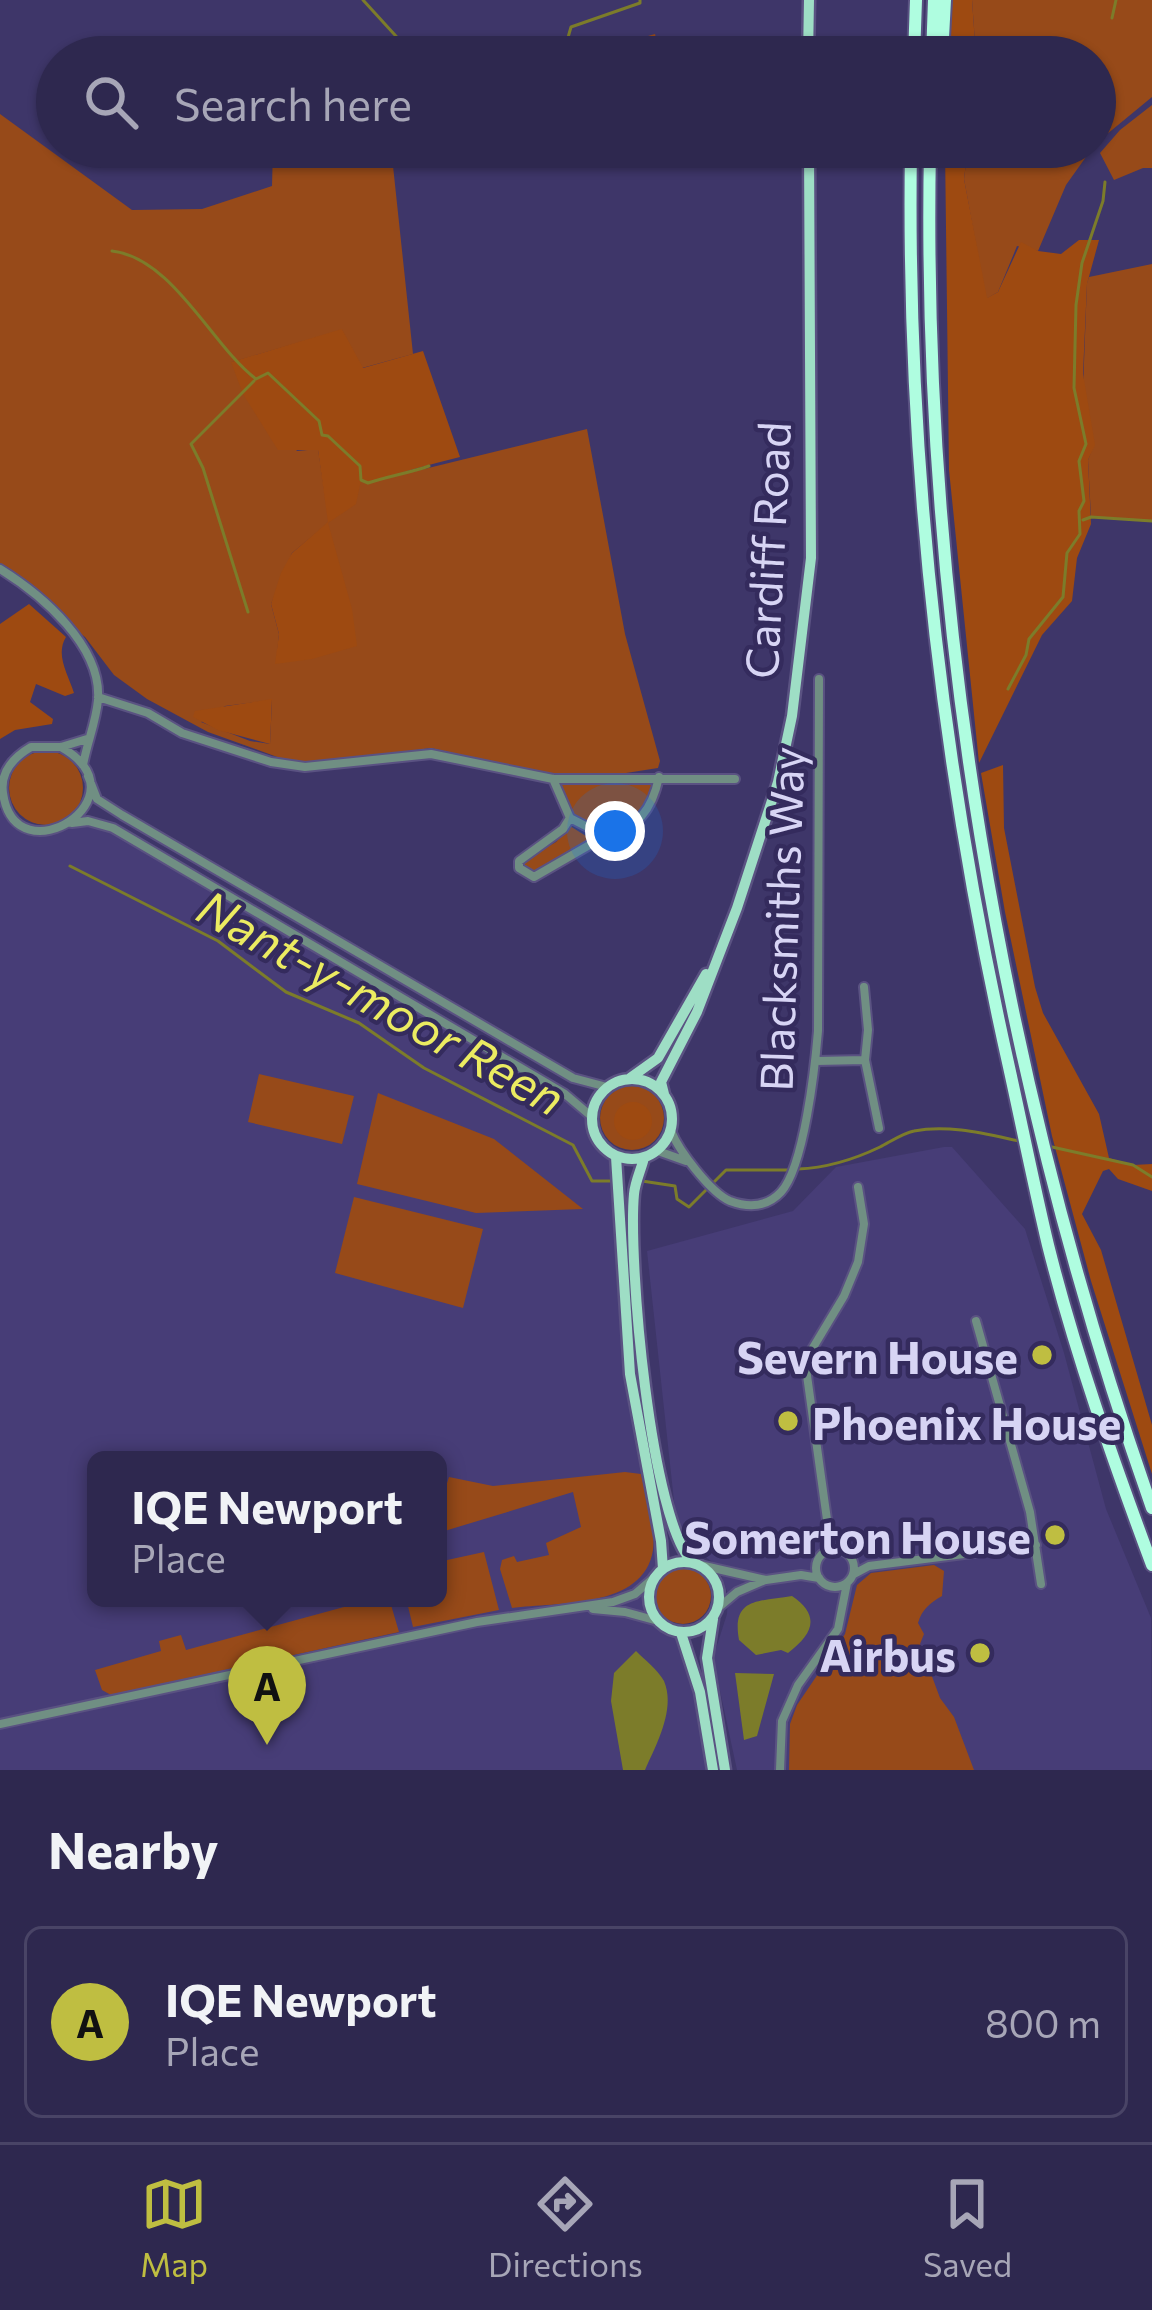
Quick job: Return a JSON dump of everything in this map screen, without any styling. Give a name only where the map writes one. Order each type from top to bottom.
[{"type":"highway","points":[[915,36],[916,0]]},
{"type":"highway","points":[[933,36],[934,0]]},
{"type":"highway","points":[[943,36],[945,0]]},
{"type":"highway","points":[[911,168],[917,431],[933,629],[976,918],[1049,1248],[1152,1565]]},
{"type":"highway","points":[[930,168],[939,483],[969,767],[994,916],[1070,1246],[1152,1508]]},
{"type":"main road","points":[[808,0],[808,36]]},
{"type":"main road","name":"Cardiff Road","points":[[664,1094],[662,1082],[723,946],[782,769],[811,558],[809,168]]},
{"type":"main road","name":"Cardiff Road","points":[[629,1078],[658,1058],[723,946]]},
{"type":"main road","points":[[629,1078],[643,1080],[664,1094],[670,1106],[671,1131],[658,1151],[644,1158],[616,1157],[596,1138],[591,1117],[607,1087],[629,1078]]},
{"type":"main road","points":[[616,1157],[630,1374],[661,1540],[660,1572],[649,1592],[650,1606],[658,1621],[681,1633],[694,1631],[715,1614]]},
{"type":"main road","points":[[644,1158],[634,1191],[634,1230],[646,1382],[672,1523],[683,1552],[718,1587],[707,1658],[725,1770]]},
{"type":"main road","points":[[660,1572],[680,1562],[696,1564]]},
{"type":"main road","points":[[681,1633],[700,1692],[713,1770]]},
{"type":"street","points":[[0,569],[52,611],[81,642],[96,674],[98,697],[83,764]]},
{"type":"street","name":"Blacksmiths Way","points":[[671,1131],[723,1198],[764,1204],[788,1182],[816,1061],[819,679]]},
{"type":"street","points":[[98,697],[148,712],[182,733],[271,762],[305,767],[431,754],[553,778],[735,778]]},
{"type":"street","points":[[87,739],[61,747],[31,747],[17,755],[8,767],[3,796],[18,822],[50,832],[73,823],[99,822],[113,828],[566,1094],[591,1117]]},
{"type":"street","points":[[61,747],[83,764],[97,799],[122,815],[573,1078],[607,1087]]},
{"type":"street","points":[[73,823],[87,802],[88,776]]},
{"type":"street","points":[[570,818],[563,829],[519,861],[525,874],[534,877],[605,836],[634,825],[644,816],[658,777]]},
{"type":"street","points":[[553,778],[570,818],[605,836]]},
{"type":"street","points":[[864,987],[865,1060],[879,1128]]},
{"type":"street","points":[[816,1061],[865,1060]]},
{"type":"street","name":"Blacksmiths Way","points":[[658,1151],[693,1165]]},
{"type":"street","points":[[858,1187],[864,1224],[858,1262],[806,1360],[829,1534],[839,1550],[869,1566]]},
{"type":"street","points":[[976,1321],[1036,1545],[1041,1584]]},
{"type":"street","points":[[819,1578],[829,1534]]},
{"type":"street","points":[[780,1770],[779,1734],[787,1707],[832,1641],[847,1583],[854,1574],[869,1566],[1036,1545]]},
{"type":"street","points":[[801,1575],[821,1557],[839,1550]]},
{"type":"street","points":[[849,1555],[854,1574]]},
{"type":"street","points":[[696,1564],[766,1580]]},
{"type":"street","points":[[0,1724],[477,1622],[574,1609],[634,1594],[660,1572]]},
{"type":"street","points":[[715,1614],[737,1592],[766,1580],[801,1575],[819,1578],[832,1587],[842,1611]]},
{"type":"street","points":[[832,1587],[847,1583]]},
{"type":"street","points":[[574,1609],[626,1612],[658,1621]]},
{"type":"shaded area","points":[[951,0],[972,0],[975,36],[949,36]]},
{"type":"shaded area","points":[[972,0],[1152,0],[1152,97],[1116,127],[1116,36],[975,36]]},
{"type":"shaded area","points":[[1152,105],[1152,168],[1114,180],[1108,168],[1116,168],[1120,130]]},
{"type":"shaded area","points":[[0,114],[36,140],[36,168],[74,168],[132,210],[202,209],[272,186],[272,168],[393,168],[413,354],[362,368],[342,330],[232,362],[297,451],[318,449],[329,522],[361,480],[368,483],[398,471],[412,472],[587,429],[625,634],[660,761],[658,768],[626,773],[542,773],[431,748],[311,764],[280,758],[208,732],[147,699],[114,675],[85,637],[0,569]],"holes":[[[328,523],[276,664],[279,634],[271,604],[292,553]],[[272,700],[270,744],[250,741],[201,722],[225,706]]]},
{"type":"shaded area","points":[[945,168],[965,168],[987,298],[998,292],[1021,242],[1038,251],[1061,254],[1079,240],[1099,240],[1087,284],[1083,374],[1095,445],[1088,460],[1091,524],[1077,558],[1072,601],[1042,635],[979,763],[949,470]]},
{"type":"shaded area","points":[[965,168],[1078,168],[1038,251],[1017,246],[998,292],[986,299]]},
{"type":"shaded area","points":[[1152,264],[1152,521],[1091,517],[1088,460],[1094,445],[1083,389],[1087,283],[1089,277]]},
{"type":"shaded area","points":[[342,329],[363,368],[423,351],[460,457],[368,483],[361,480],[356,504],[328,523],[352,609],[357,646],[275,664],[279,634],[271,604],[281,573],[292,553],[328,522],[318,450],[278,450],[243,394],[231,362]]},
{"type":"shaded area","points":[[29,604],[66,637],[62,658],[74,693],[65,696],[36,684],[30,702],[53,719],[52,724],[15,730],[0,739],[0,624]]},
{"type":"shaded area","points":[[272,699],[270,744],[218,730],[193,717],[195,711]]},
{"type":"shaded area","points":[[46,751],[72,762],[83,788],[72,814],[46,825],[20,814],[9,788],[20,762]]},
{"type":"shaded area","points":[[1003,765],[1004,828],[1043,1013],[1099,1114],[1109,1158],[1133,1165],[1152,1164],[1152,1191],[1118,1179],[1109,1169],[1103,1171],[1082,1214],[1101,1250],[1152,1425],[1152,1474],[1091,1281],[1052,1136],[981,773]]},
{"type":"shaded area","points":[[558,783],[653,785],[637,817],[608,830],[572,814]]},
{"type":"shaded area","points":[[0,810],[8,810],[35,830],[99,822],[521,1067],[591,1116],[596,1138],[616,1157],[622,1295],[663,1569],[652,1583],[650,1606],[658,1621],[681,1633],[713,1770],[0,1770]]},
{"type":"shaded area","points":[[570,826],[594,841],[535,874],[523,867],[526,859],[556,842]]},
{"type":"shaded area","points":[[259,1074],[354,1096],[342,1144],[248,1122]]},
{"type":"shaded area","points":[[632,1086],[655,1095],[664,1118],[655,1141],[632,1150],[609,1141],[600,1118],[609,1095]]},
{"type":"shaded area","points":[[378,1093],[494,1139],[583,1209],[476,1213],[357,1184]]},
{"type":"shaded area","points":[[633,1102],[646,1108],[652,1121],[646,1134],[633,1140],[620,1134],[614,1121],[620,1108]]},
{"type":"shaded area","points":[[952,1147],[1025,1229],[1106,1509],[1151,1618],[1152,1770],[737,1770],[713,1658],[728,1594],[718,1566],[687,1544],[675,1510],[647,1251],[793,1211],[836,1167]]},
{"type":"shaded area","points":[[354,1197],[483,1229],[463,1308],[335,1273]]},
{"type":"shaded area","points":[[641,1474],[654,1541],[646,1569],[634,1583],[596,1599],[512,1608],[500,1569],[502,1560],[549,1555],[546,1543],[581,1527],[573,1492],[447,1530],[449,1477],[493,1486]]},
{"type":"shaded area","points":[[484,1552],[499,1610],[413,1627],[408,1607],[447,1607],[447,1560]]},
{"type":"shaded area","points":[[934,1565],[944,1571],[942,1596],[920,1618],[924,1634],[920,1644],[974,1770],[789,1770],[790,1724],[797,1705],[845,1634],[857,1585],[871,1573]]},
{"type":"shaded area","points":[[683,1568],[703,1576],[711,1596],[703,1616],[683,1624],[663,1616],[655,1596],[663,1576]]},
{"type":"shaded area","points":[[792,1596],[807,1611],[808,1632],[788,1653],[756,1655],[739,1640],[744,1608]]},
{"type":"shaded area","points":[[344,1607],[392,1607],[399,1632],[111,1695],[102,1690],[95,1670],[161,1651],[159,1641],[181,1635],[186,1650]]},
{"type":"shaded area","points":[[636,1651],[664,1681],[668,1703],[645,1770],[623,1770],[611,1701],[614,1673]]},
{"type":"shaded area","points":[[735,1673],[774,1674],[757,1736],[744,1740]]},
{"type":"waterway","points":[[363,0],[396,36]]},
{"type":"waterway","points":[[568,36],[571,27],[640,0]]},
{"type":"waterway","points":[[1112,18],[1116,0]]},
{"type":"waterway","name":"Nant-y-moor Reen","points":[[1008,689],[1029,639],[1063,597],[1067,553],[1080,534],[1079,511],[1084,501],[1079,461],[1086,444],[1074,388],[1076,305],[1082,263],[1105,182]]},
{"type":"waterway","points":[[112,251],[154,269],[256,379],[268,373],[319,421],[322,435],[360,466],[361,480],[368,483],[429,466]]},
{"type":"waterway","points":[[248,612],[203,468],[191,444],[254,381]]},
{"type":"waterway","points":[[1083,520],[1152,521]]},
{"type":"waterway","name":"Nant-y-moor Reen","points":[[70,866],[218,941],[286,992],[359,1023],[424,1068],[573,1145],[592,1181],[614,1181]]},
{"type":"waterway","points":[[798,1169],[850,1159],[927,1129],[1019,1141]]},
{"type":"waterway","points":[[1052,1147],[1133,1165],[1152,1177]]},
{"type":"waterway","name":"Nant-y-moor Reen","points":[[713,1183],[726,1170],[789,1170]]},
{"type":"waterway","name":"Nant-y-moor Reen","points":[[642,1181],[675,1186],[677,1199],[689,1207],[707,1189]]},
{"type":"place","name":"Severn House","points":[[1042,1355]]},
{"type":"place","name":"Phoenix House","points":[[788,1421]]},
{"type":"place","name":"Somerton House","points":[[1055,1535]]},
{"type":"place","name":"Airbus","points":[[980,1653]]},
{"type":"place","name":"IQE Newport","points":[[267,1745]]}]
